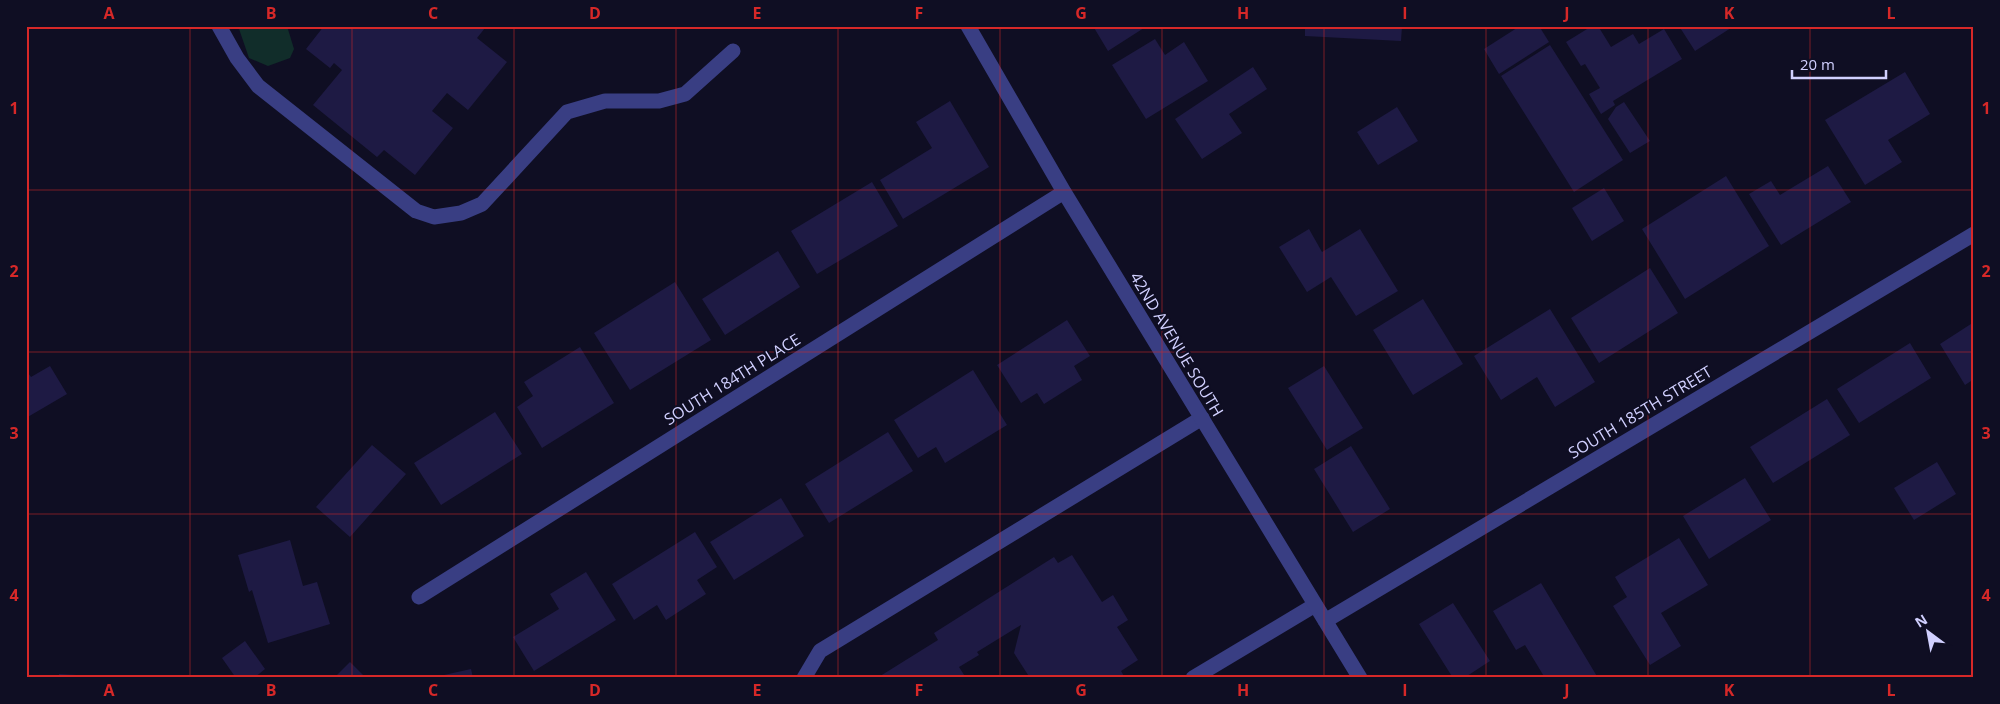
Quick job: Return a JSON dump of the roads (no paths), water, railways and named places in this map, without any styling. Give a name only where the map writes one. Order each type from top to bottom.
[{"type":"street","points":[[218,26],[237,58],[258,86],[416,211],[434,217],[461,213],[482,204],[568,112],[605,101],[659,101],[684,94],[733,51]]},
{"type":"street","name":"42ND AVENUE SOUTH","points":[[968,26],[1064,192],[1360,678]]},
{"type":"street","name":"SOUTH 184TH PLACE","points":[[418,597],[1064,192]]},
{"type":"street","name":"SOUTH 185TH STREET","points":[[1325,621],[1974,234]]},
{"type":"street","points":[[804,678],[820,652],[1202,418]]},
{"type":"street","points":[[1193,678],[1315,605]]}]
